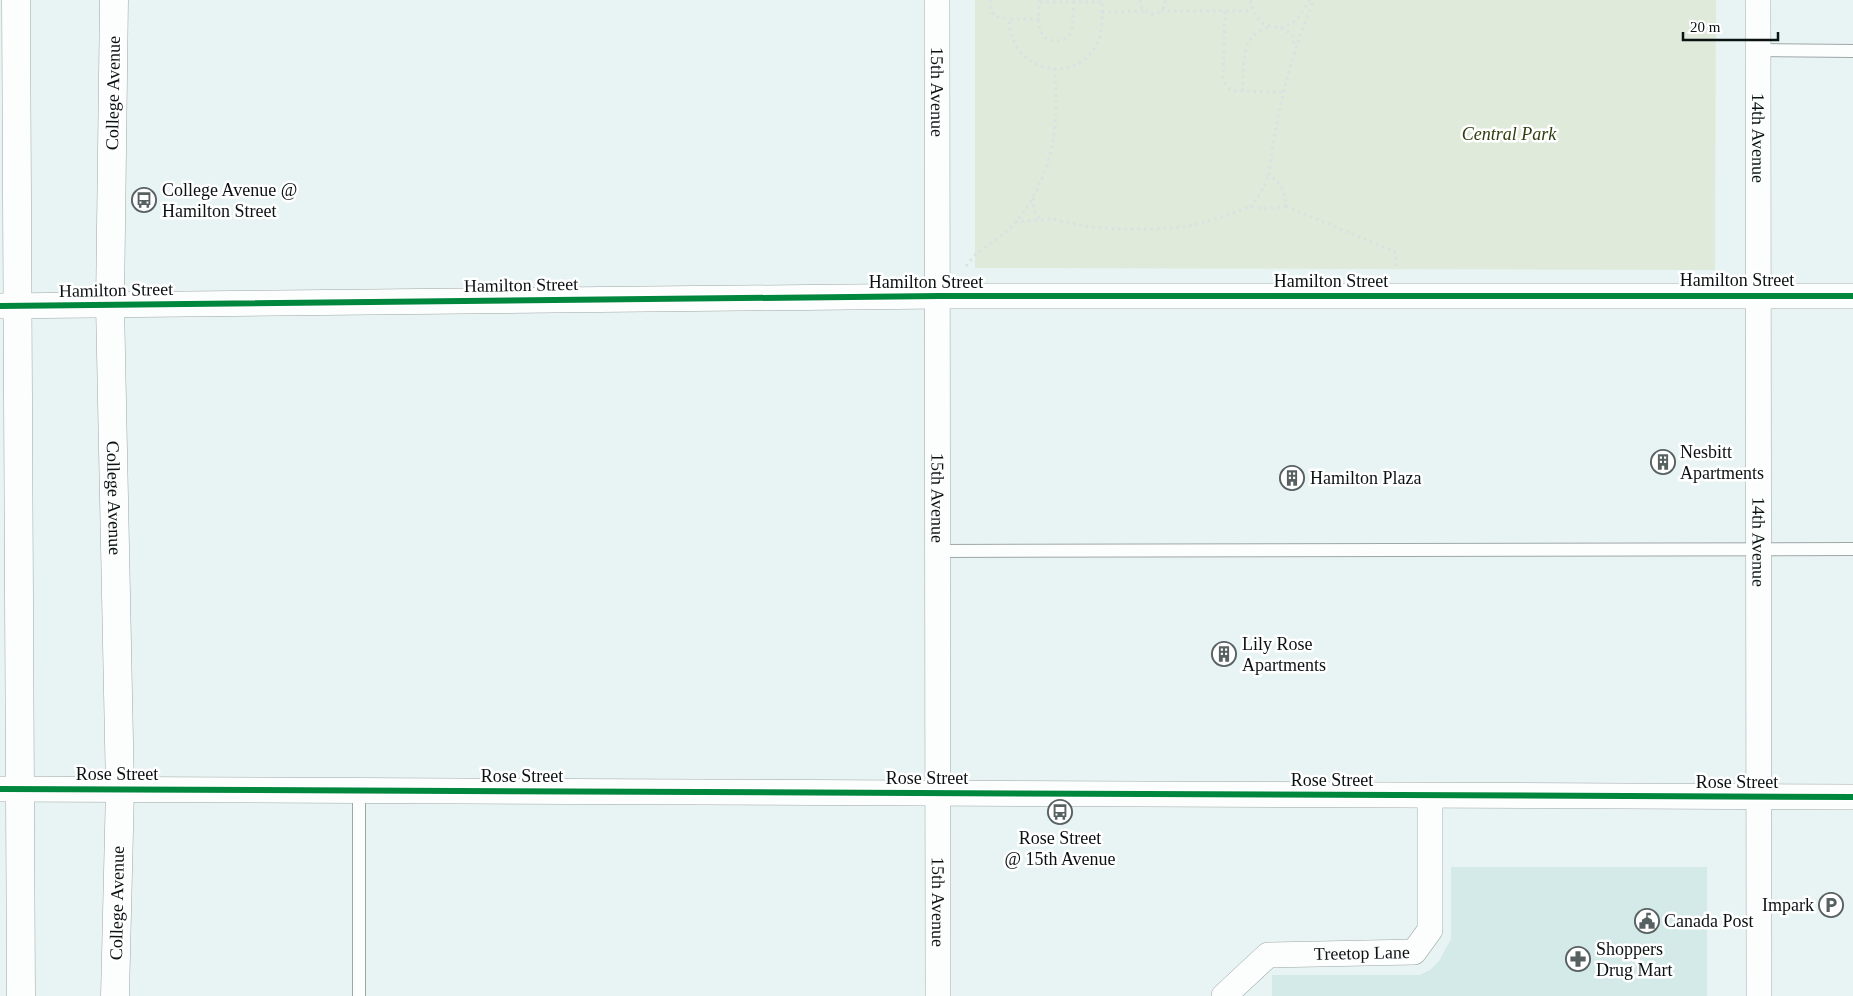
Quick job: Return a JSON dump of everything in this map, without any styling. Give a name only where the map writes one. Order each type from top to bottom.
[{"type":"main road","points":[[16,0],[8,306],[10,789],[21,996]]},
{"type":"main road","name":"College Avenue","points":[[114,0],[110,304],[120,790],[115,996]]},
{"type":"street","name":"15th Avenue","points":[[937,0],[938,996]]},
{"type":"street","name":"14th Avenue","points":[[1758,0],[1759,996]]},
{"type":"street","name":"Hamilton Street","points":[[8,306],[938,296],[1853,296]]},
{"type":"street","name":"Rose Street","points":[[10,789],[1853,797]]},
{"type":"street","name":"Treetop Lane","points":[[1224,996],[1268,955],[1414,952],[1430,930],[1430,796]]},
{"type":"lane","points":[[1758,50],[1853,51]]},
{"type":"lane","points":[[938,551],[1853,549]]},
{"type":"lane","points":[[358,790],[358,996]]},
{"type":"path","points":[[990,0],[991,11],[996,17],[1039,19]]},
{"type":"path","points":[[1140,0],[1140,6],[1144,12]]},
{"type":"path","points":[[1161,11],[1165,0]]},
{"type":"path","points":[[1251,0],[1252,11],[1260,22],[1273,27]]},
{"type":"path","points":[[1243,91],[1246,46],[1263,29],[1285,26],[1295,21],[1310,0]]},
{"type":"path","points":[[1250,207],[1261,192],[1269,175],[1282,92],[1295,50],[1314,0]]},
{"type":"path","points":[[1009,19],[1012,40],[1026,58],[1037,65],[1054,69],[1076,64],[1092,51],[1100,34],[1102,1],[1074,1],[1040,1],[1039,19],[1041,32],[1047,39],[1053,41],[1064,40],[1073,28],[1074,1]]},
{"type":"path","points":[[1102,12],[1144,12],[1154,14],[1161,11],[1252,11]]},
{"type":"path","points":[[1225,11],[1224,79],[1226,85],[1230,89],[1243,91],[1282,92]]},
{"type":"path","points":[[1278,27],[1286,29],[1292,34],[1295,50]]},
{"type":"path","points":[[938,296],[978,252],[1000,237],[1015,222],[1033,198],[1044,174],[1051,149],[1057,93],[1054,69]]},
{"type":"path","points":[[1269,175],[1282,188],[1286,206]]},
{"type":"path","points":[[1033,198],[1034,210],[1039,219]]},
{"type":"path","points":[[1015,222],[1039,219],[1062,220],[1085,226],[1151,230],[1199,224],[1250,207],[1286,206],[1395,252],[1396,295]]},
{"type":"shaded area","points":[[1451,867],[1707,867],[1707,996],[1272,996],[1272,975],[1420,975],[1430,970],[1439,961],[1451,939]]},
{"type":"green space","name":"Central Park","points":[[975,0],[1716,0],[1715,270],[975,268]]},
{"type":"cycle path","points":[[0,306],[939,296],[1853,296]]},
{"type":"cycle path","points":[[0,789],[1853,797]]},
{"type":"place","name":"College Avenue @ Hamilton Street","points":[[144,200]]},
{"type":"place","name":"Nesbitt Apartments","points":[[1663,462]]},
{"type":"place","name":"Hamilton Plaza","points":[[1292,478]]},
{"type":"place","name":"Lily Rose Apartments","points":[[1224,654]]},
{"type":"place","name":"Rose Street @ 15th Avenue","points":[[1060,812]]},
{"type":"place","name":"Impark","points":[[1831,905]]},
{"type":"place","name":"Canada Post","points":[[1647,921]]},
{"type":"place","name":"Shoppers Drug Mart","points":[[1578,959]]}]
